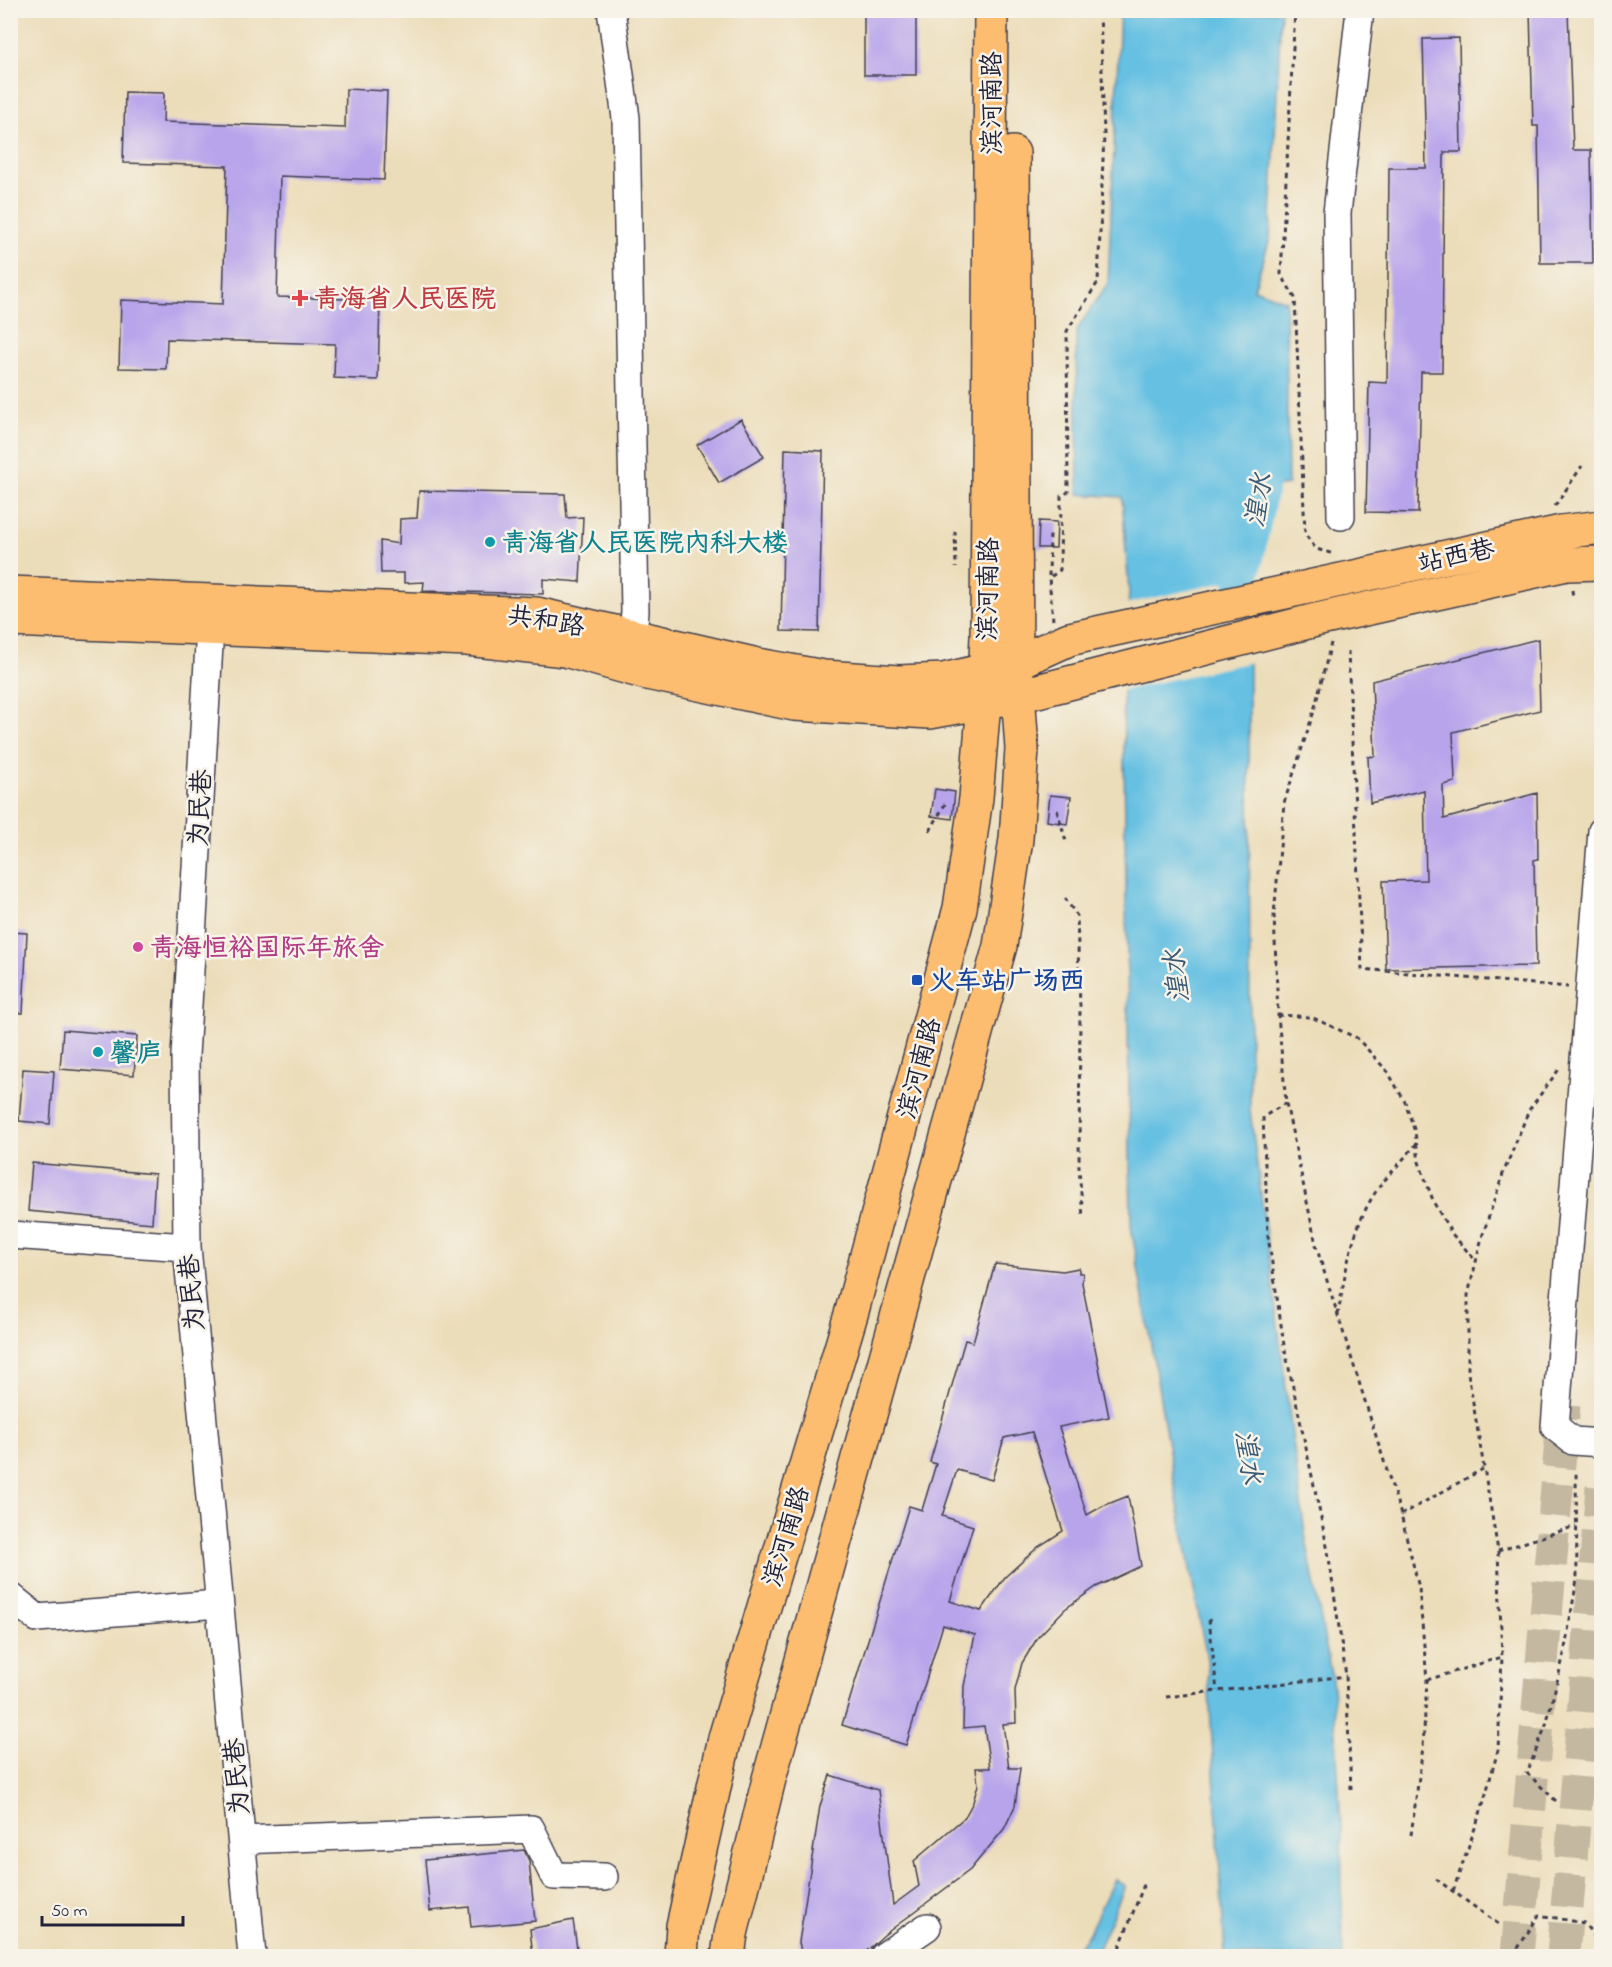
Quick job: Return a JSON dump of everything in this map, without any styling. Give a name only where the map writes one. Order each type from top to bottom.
[{"type":"main road","name":"滨河南路","points":[[681,1956],[683,1926],[725,1738],[852,1311],[960,908],[995,678],[991,10]]},
{"type":"main road","points":[[995,678],[1012,10]]},
{"type":"main road","name":"站西巷","points":[[1061,631],[1312,587],[1561,532],[1602,527]]},
{"type":"main road","name":"站西巷","points":[[1070,681],[1324,629],[1567,564],[1602,563]]},
{"type":"main road","name":"共和路","points":[[10,593],[537,614],[758,665],[824,677],[899,682],[995,678],[1018,696],[1070,681]]},
{"type":"main road","name":"共和路","points":[[10,620],[467,639],[564,650],[647,673],[794,704],[930,712],[995,678],[1061,631]]},
{"type":"main road","name":"滨河南路","points":[[728,1956],[731,1934],[769,1779],[1000,946],[1016,839],[1022,749],[1018,696]]},
{"type":"street","points":[[611,10],[626,118],[635,611],[633,636]]},
{"type":"street","points":[[1341,516],[1337,213],[1360,10]]},
{"type":"street","name":"为民巷","points":[[210,628],[185,1056],[187,1247],[252,1956]]},
{"type":"street","points":[[1602,831],[1555,1427],[1574,1441],[1602,1443]]},
{"type":"street","points":[[10,1235],[187,1247]]},
{"type":"street","points":[[10,1596],[37,1618],[219,1604]]},
{"type":"street","points":[[242,1840],[531,1829],[554,1876],[604,1877]]},
{"type":"street","points":[[888,1955],[927,1927]]},
{"type":"path","points":[[1049,578],[1060,570],[1061,496],[1068,492],[1067,331],[1098,282],[1104,135],[1100,10]]},
{"type":"path","points":[[955,531],[956,568]]},
{"type":"path","points":[[1050,533],[1049,578],[1061,631]]},
{"type":"path","points":[[1324,629],[1314,711],[1284,803],[1274,915],[1278,1015],[1286,1103],[1317,1249],[1401,1515],[1419,1588],[1427,1680],[1423,1748],[1411,1835]]},
{"type":"path","points":[[1348,651],[1362,969],[1589,989]]},
{"type":"path","points":[[930,831],[945,804]]},
{"type":"path","points":[[1057,810],[1066,842]]},
{"type":"path","points":[[1065,898],[1077,916],[1080,1007],[1079,1168],[1083,1218]]},
{"type":"path","points":[[1278,1015],[1311,1017],[1357,1038],[1388,1072],[1405,1102],[1415,1132],[1419,1162],[1434,1203],[1452,1234],[1476,1261]]},
{"type":"path","points":[[1453,1891],[1482,1808],[1498,1750],[1502,1658],[1498,1551],[1468,1373],[1468,1295],[1482,1237],[1503,1174],[1529,1110],[1562,1065]]},
{"type":"path","points":[[1286,1103],[1263,1117],[1268,1236],[1284,1345],[1328,1551],[1346,1676],[1351,1789]]},
{"type":"path","points":[[1338,1316],[1345,1273],[1360,1221],[1377,1191],[1417,1143]]},
{"type":"path","points":[[1401,1515],[1483,1469]]},
{"type":"path","points":[[1556,1801],[1527,1773],[1546,1725],[1564,1654],[1576,1579],[1576,1472]]},
{"type":"path","points":[[1498,1551],[1576,1526]]},
{"type":"path","points":[[1209,1619],[1217,1691]]},
{"type":"path","points":[[1427,1680],[1502,1658]]},
{"type":"path","points":[[1166,1697],[1346,1676]]},
{"type":"path","points":[[1436,1879],[1501,1926]]},
{"type":"path","points":[[1116,1956],[1145,1882]]},
{"type":"path","points":[[1513,1956],[1539,1915],[1584,1923],[1602,1946]]},
{"type":"water","points":[[1120,11],[1281,11],[1270,239],[1254,289],[1286,301],[1288,485],[1251,490],[1250,1110],[1305,1534],[1333,1685],[1341,1826],[1343,1956],[1225,1956],[1207,1659],[1178,1505],[1131,1226],[1123,694],[1129,591],[1122,497],[1078,494],[1076,331],[1108,283]]},
{"type":"water","points":[[1114,1879],[1125,1886],[1095,1956],[1073,1956],[1089,1933]]},
{"type":"pier","points":[[1253,576],[1252,662],[1120,691],[1125,604]]},
{"type":"building","points":[[864,10],[916,10],[916,75],[864,75]]},
{"type":"building","points":[[1530,10],[1568,10],[1573,150],[1591,150],[1593,263],[1540,263],[1538,126],[1533,126]]},
{"type":"building","points":[[1459,38],[1461,152],[1444,152],[1442,372],[1421,372],[1418,513],[1366,512],[1369,382],[1387,383],[1389,168],[1426,168],[1423,39]]},
{"type":"building","points":[[346,89],[387,91],[384,180],[280,176],[277,297],[380,300],[378,380],[334,378],[335,344],[167,339],[166,369],[119,368],[121,300],[223,304],[227,166],[123,163],[125,92],[164,93],[163,122],[345,128]]},
{"type":"building","points":[[741,419],[764,457],[719,483],[697,445]]},
{"type":"building","points":[[785,449],[823,451],[819,632],[781,631]]},
{"type":"building","name":"青海省人民医院内科大楼","points":[[419,491],[565,494],[567,518],[583,517],[580,582],[543,579],[543,594],[423,591],[424,582],[404,583],[404,573],[381,573],[380,541],[399,544],[400,519],[417,518]]},
{"type":"building","points":[[1039,521],[1057,522],[1056,548],[1038,548]]},
{"type":"building","points":[[1538,639],[1540,710],[1453,732],[1455,782],[1443,785],[1444,819],[1537,793],[1538,859],[1534,860],[1536,966],[1386,969],[1383,881],[1426,880],[1424,790],[1370,803],[1368,757],[1375,756],[1372,681]]},
{"type":"building","points":[[935,789],[955,792],[952,819],[931,816]]},
{"type":"building","points":[[1050,795],[1071,797],[1067,824],[1047,821]]},
{"type":"building","points":[[10,932],[27,933],[23,1013],[10,1013]]},
{"type":"building","name":"馨庐","points":[[63,1030],[137,1036],[134,1075],[60,1069]]},
{"type":"building","points":[[23,1069],[54,1071],[50,1124],[19,1121]]},
{"type":"building","points":[[32,1163],[155,1174],[152,1223],[28,1211]]},
{"type":"building","points":[[995,1264],[1063,1271],[1079,1268],[1079,1273],[1083,1273],[1082,1283],[1109,1417],[1059,1427],[1087,1515],[1128,1496],[1141,1566],[1096,1587],[1065,1609],[1038,1637],[1022,1663],[1015,1690],[1016,1723],[1003,1724],[1009,1768],[1020,1768],[1015,1806],[1004,1829],[970,1870],[884,1935],[861,1956],[802,1956],[799,1942],[820,1806],[830,1775],[878,1790],[893,1905],[919,1886],[914,1861],[965,1817],[978,1785],[976,1768],[990,1768],[984,1726],[963,1728],[964,1686],[975,1635],[943,1625],[906,1745],[842,1725],[909,1506],[922,1510],[936,1464],[930,1462],[965,1340],[973,1342]],"holes":[[[1032,1432],[1063,1531],[1038,1547],[1005,1577],[981,1611],[950,1601],[973,1526],[942,1516],[957,1470],[992,1480],[1004,1438]]]},
{"type":"building","points":[[524,1850],[529,1861],[535,1921],[471,1927],[469,1907],[430,1911],[425,1860]]},
{"type":"building","points":[[573,1920],[578,1956],[533,1956],[530,1929]]},
{"type":"waterway","name":"湟水","points":[[1241,588],[1264,476],[1265,444]]},
{"type":"tunnel","points":[[1517,1956],[1564,1405]]},
{"type":"tunnel","points":[[1563,1956],[1602,1487]]},
{"type":"place","name":"青海省人民医院","points":[[300,298]]},
{"type":"place","name":"青海省人民医院内科大楼","points":[[490,542]]},
{"type":"place","name":"青海恒裕国际年旅舍","points":[[138,947]]},
{"type":"place","name":"火车站广场西","points":[[917,980]]},
{"type":"place","name":"馨庐","points":[[98,1052]]}]
